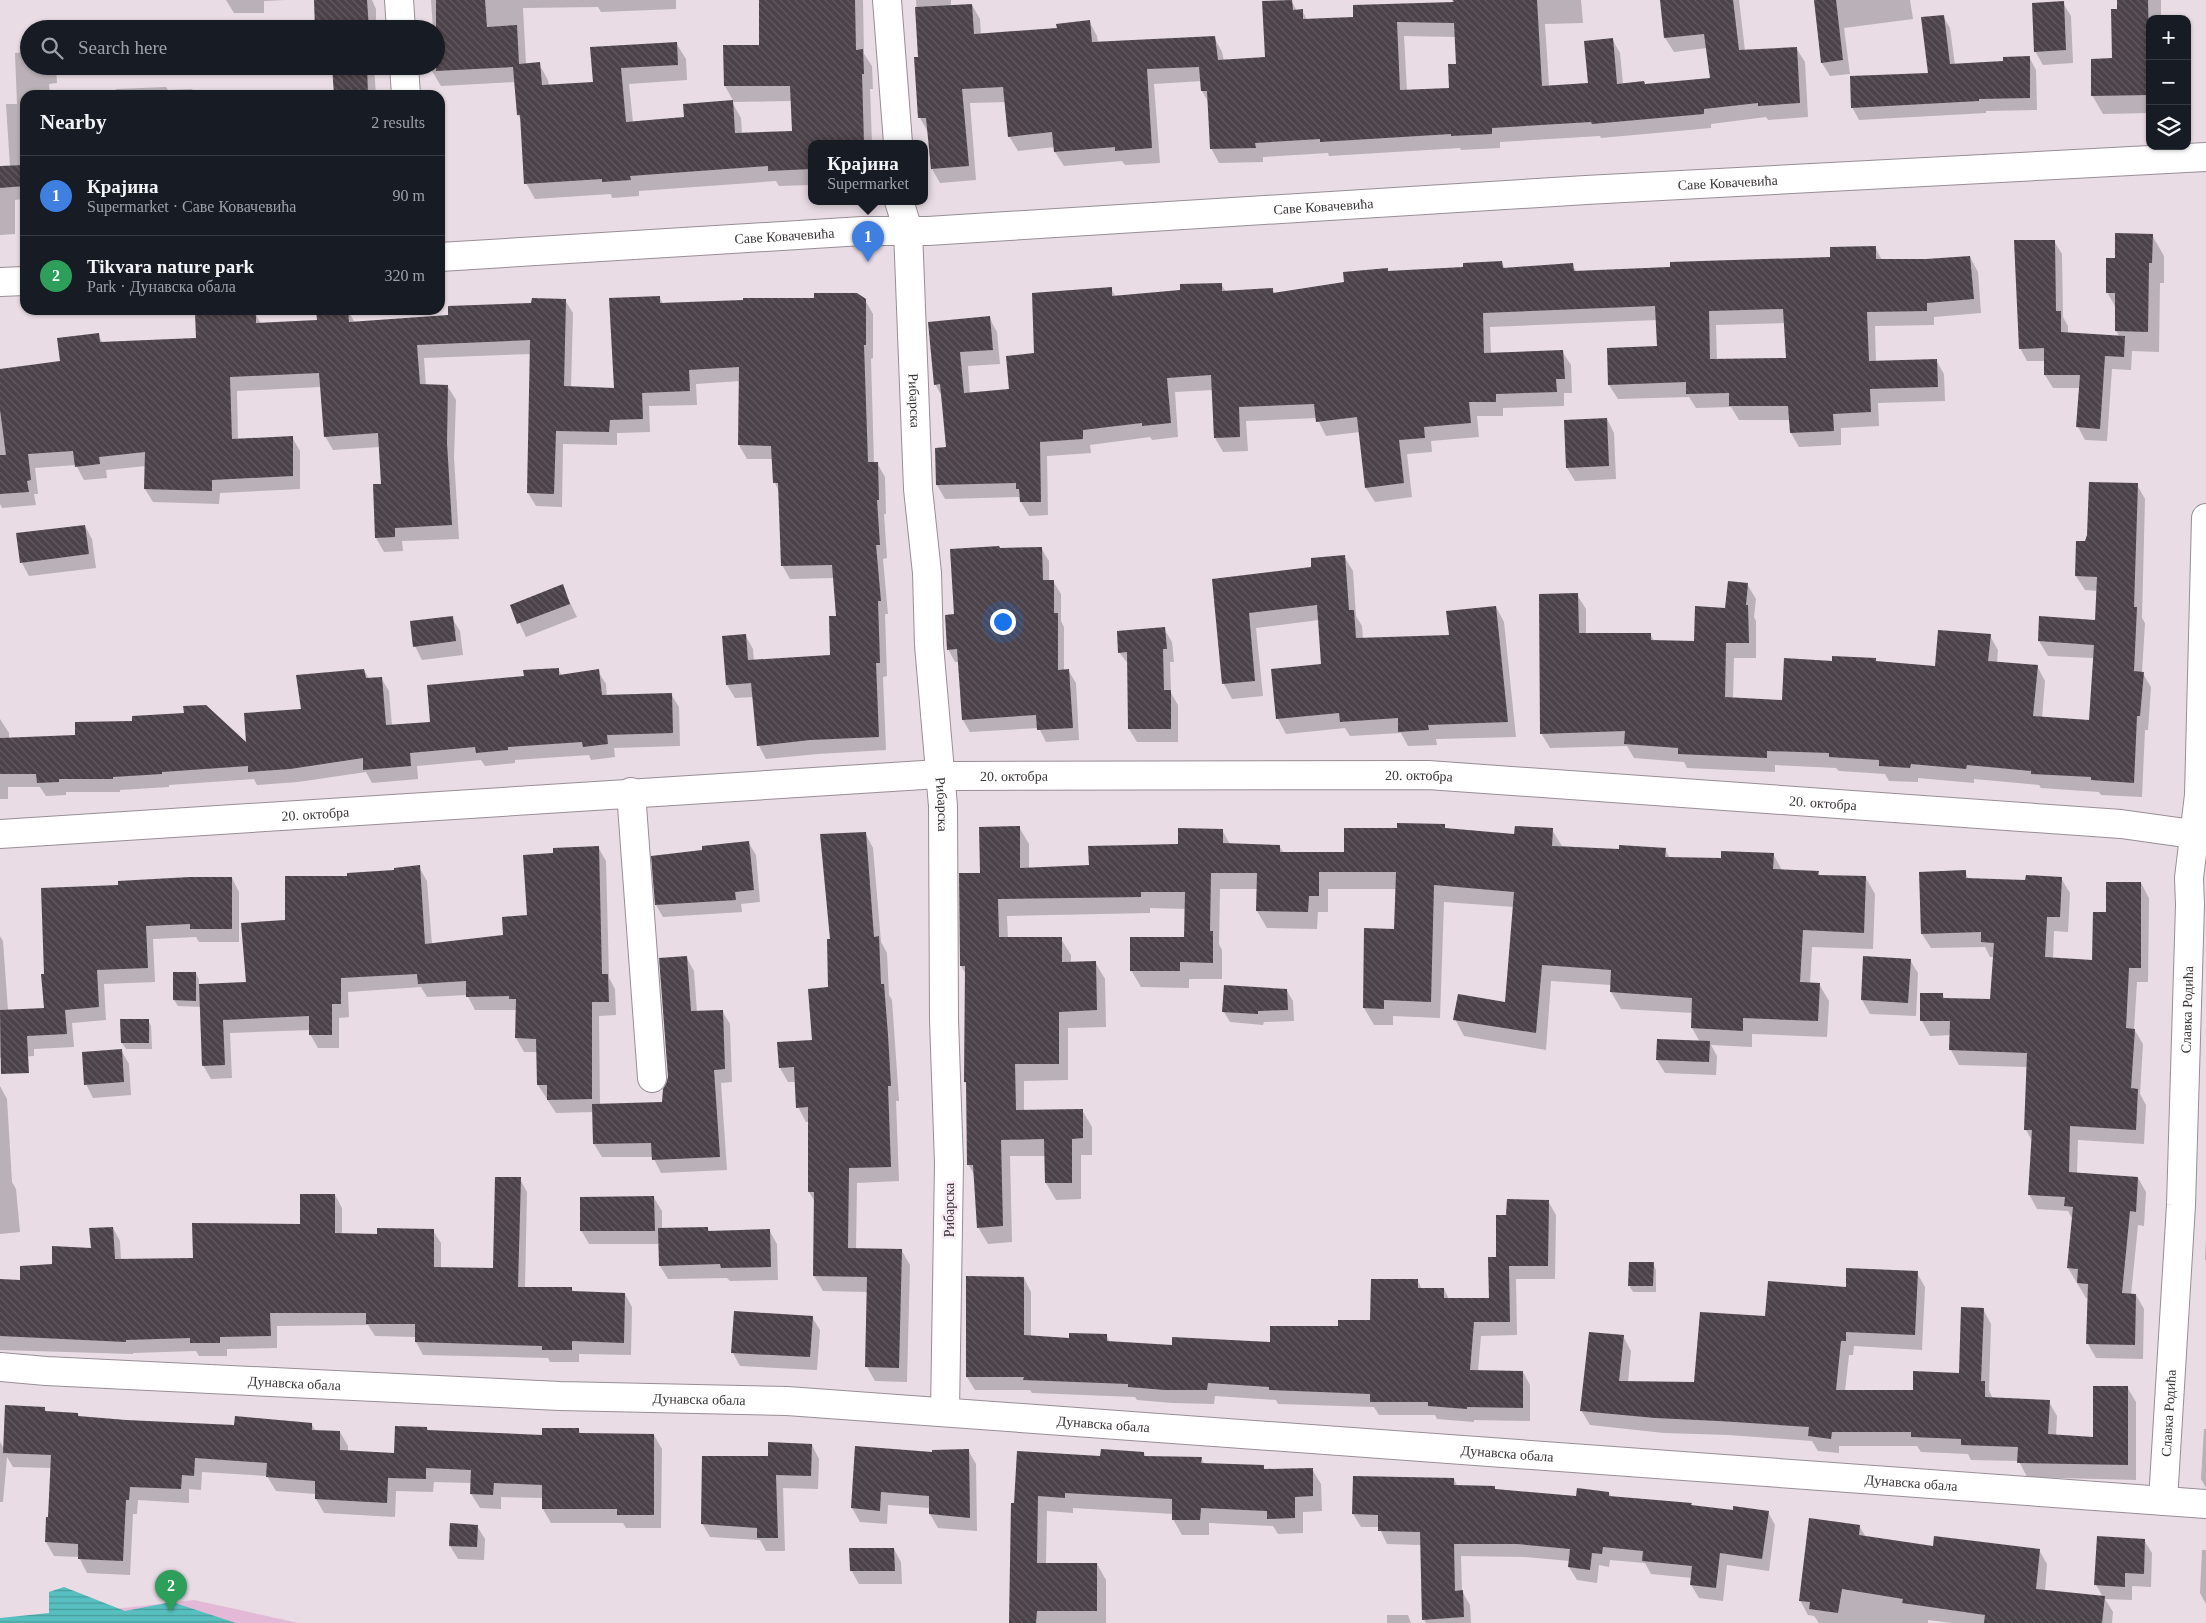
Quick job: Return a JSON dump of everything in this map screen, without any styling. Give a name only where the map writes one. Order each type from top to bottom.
[{"type":"street","points":[[399,0],[400,20]]},
{"type":"street","points":[[887,0],[898,140]]},
{"type":"street","points":[[405,75],[406,90]]},
{"type":"street","name":"Саве Ковачевића","points":[[445,257],[862,231],[928,231],[1596,190],[2206,157]]},
{"type":"street","name":"Рибарска","points":[[900,205],[908,230],[918,489],[927,572],[928,645],[943,806],[944,1020],[949,1163],[946,1412]]},
{"type":"street","points":[[0,282],[20,281]]},
{"type":"street","name":"Славка Родића","points":[[2163,1501],[2181,1205],[2190,905],[2189,878],[2200,834],[2199,795],[2206,518]]},
{"type":"street","name":"20. октобра","points":[[0,834],[631,792],[939,774],[953,776],[1428,775],[2092,822],[2200,834]]},
{"type":"street","points":[[631,792],[652,1078]]},
{"type":"street","name":"Дунавска обала","points":[[0,1367],[56,1372],[560,1396],[787,1401],[2206,1504]]},
{"type":"shaded area","points":[[194,1600],[299,1623],[0,1623],[0,1622]]},
{"type":"water","points":[[64,1587],[125,1611],[172,1602],[236,1623],[0,1623],[0,1618],[49,1613],[49,1592]]},
{"type":"building","points":[[314,0],[367,0],[368,20],[315,20]]},
{"type":"building","points":[[436,0],[485,0],[487,27],[517,25],[519,64],[540,62],[542,85],[593,82],[590,47],[677,42],[678,65],[621,68],[626,122],[684,117],[683,104],[733,100],[735,133],[792,131],[790,86],[724,86],[723,45],[759,45],[759,0],[855,0],[856,50],[863,49],[864,140],[808,140],[808,169],[768,171],[768,166],[630,176],[631,180],[602,182],[602,179],[524,184],[520,115],[517,115],[513,67],[445,71],[445,20],[436,20]]},
{"type":"building","points":[[1292,0],[1293,10],[1303,9],[1303,19],[1353,17],[1353,5],[1454,2],[1453,0],[1537,0],[1542,86],[1588,83],[1584,41],[1613,38],[1617,84],[1644,81],[1645,84],[1710,78],[1704,34],[1664,38],[1660,0],[1733,0],[1739,50],[1797,47],[1800,103],[1758,106],[1758,103],[1704,109],[1704,114],[1592,124],[1591,122],[1492,128],[1492,134],[1451,136],[1451,134],[1320,142],[1320,139],[1255,143],[1256,148],[1210,149],[1207,91],[1201,91],[1199,67],[1147,69],[1152,148],[1115,151],[1115,147],[1054,152],[1052,132],[1008,137],[1003,87],[962,89],[969,166],[931,169],[926,118],[918,118],[914,57],[918,57],[915,7],[972,4],[974,34],[1057,28],[1056,24],[1090,20],[1092,42],[1215,36],[1218,60],[1265,57],[1262,1]],"holes":[[[1397,22],[1454,23],[1456,64],[1448,64],[1449,88],[1400,90]]]},
{"type":"building","points":[[1814,0],[1836,0],[1843,60],[1821,63]]},
{"type":"building","points":[[2117,0],[2148,0],[2148,15],[2146,15],[2146,95],[2091,96],[2091,59],[2112,58],[2111,9],[2117,9]]},
{"type":"building","points":[[2064,1],[2066,50],[2034,52],[2032,3]]},
{"type":"building","points":[[1944,15],[1950,64],[2003,61],[2003,57],[2030,56],[2030,98],[1979,99],[1979,101],[1851,108],[1850,76],[1928,73],[1921,17]]},
{"type":"building","points":[[333,75],[367,75],[368,90],[334,90]]},
{"type":"building","points":[[20,165],[20,186],[0,188],[0,166]]},
{"type":"building","points":[[2115,233],[2153,234],[2152,263],[2149,263],[2148,332],[2115,331],[2115,293],[2106,293],[2106,258],[2115,258]]},
{"type":"building","points":[[2014,240],[2055,240],[2056,311],[2061,311],[2061,332],[2125,336],[2124,357],[2105,356],[2100,429],[2076,427],[2080,375],[2044,375],[2044,348],[2019,349]]},
{"type":"building","points":[[1876,246],[1876,259],[1926,259],[1970,256],[1974,299],[1927,303],[1927,311],[1867,312],[1869,361],[1937,359],[1938,387],[1870,389],[1871,412],[1833,414],[1834,431],[1790,433],[1788,406],[1729,406],[1729,393],[1686,394],[1686,382],[1608,385],[1607,348],[1657,346],[1655,306],[1483,313],[1484,353],[1563,350],[1565,379],[1556,379],[1557,392],[1496,394],[1496,402],[1469,402],[1471,423],[1424,427],[1425,438],[1399,440],[1404,483],[1365,488],[1357,417],[1316,422],[1314,404],[1239,407],[1240,437],[1214,438],[1211,375],[1167,378],[1171,423],[1142,426],[1142,423],[1083,430],[1083,439],[1040,442],[1041,502],[1020,502],[1019,489],[1016,489],[1016,483],[936,485],[935,448],[946,447],[940,384],[934,385],[928,322],[990,316],[993,350],[960,352],[964,393],[1009,389],[1006,356],[1034,353],[1032,293],[1112,287],[1112,296],[1180,290],[1180,284],[1222,283],[1222,291],[1273,288],[1273,293],[1344,282],[1343,272],[1388,268],[1388,271],[1463,267],[1463,263],[1502,261],[1503,268],[1573,263],[1574,271],[1670,267],[1670,262],[1830,257],[1830,247]],"holes":[[[1783,309],[1786,358],[1710,359],[1709,311]]]},
{"type":"building","points":[[814,293],[857,293],[866,299],[866,345],[864,345],[868,462],[878,462],[879,500],[877,500],[880,545],[876,545],[881,601],[878,601],[880,663],[876,663],[879,737],[810,740],[757,746],[751,683],[726,685],[722,636],[746,634],[748,660],[830,655],[829,616],[836,616],[832,565],[781,566],[778,483],[773,483],[771,446],[738,445],[739,367],[689,370],[690,391],[642,393],[643,419],[610,420],[609,432],[556,431],[554,494],[527,493],[530,340],[417,345],[420,384],[448,385],[447,443],[452,525],[395,528],[395,537],[375,538],[373,484],[381,484],[378,433],[324,437],[319,373],[230,377],[232,439],[293,436],[293,476],[212,480],[212,491],[144,489],[145,452],[99,457],[100,464],[75,467],[73,451],[28,454],[31,480],[27,481],[29,492],[0,494],[0,455],[6,455],[0,410],[0,369],[60,361],[57,338],[99,333],[100,342],[196,338],[195,315],[256,315],[256,323],[317,320],[316,315],[348,315],[349,322],[448,315],[448,306],[531,303],[532,298],[566,299],[564,386],[614,388],[609,298],[660,296],[660,303],[743,300],[743,298],[814,298]]},
{"type":"building","points":[[1607,418],[1609,466],[1566,468],[1564,420]]},
{"type":"building","points":[[2089,482],[2138,483],[2134,607],[2137,607],[2134,671],[2144,672],[2140,716],[2137,716],[2134,783],[2091,780],[2091,777],[2031,774],[2031,771],[1967,765],[1966,769],[1911,764],[1910,768],[1879,766],[1879,760],[1829,757],[1829,753],[1767,751],[1767,758],[1678,754],[1678,748],[1624,744],[1625,731],[1540,734],[1539,594],[1578,593],[1579,633],[1651,633],[1651,640],[1694,641],[1695,606],[1725,608],[1728,581],[1748,583],[1746,605],[1748,605],[1749,643],[1726,643],[1725,697],[1782,700],[1784,658],[1832,661],[1832,656],[1876,658],[1876,661],[1935,666],[1938,630],[1991,634],[1988,661],[2038,665],[2033,716],[2089,720],[2094,645],[2038,641],[2039,616],[2095,620],[2097,577],[2075,576],[2076,541],[2085,541],[2087,535]]},
{"type":"building","points":[[85,525],[89,554],[20,563],[16,533]]},
{"type":"building","points":[[999,546],[1000,548],[1042,547],[1043,580],[1054,580],[1054,613],[1058,613],[1058,670],[1069,669],[1073,728],[1037,730],[1036,715],[962,720],[957,649],[947,650],[945,615],[954,614],[950,549]]},
{"type":"building","points":[[1345,555],[1349,610],[1354,610],[1356,638],[1449,635],[1446,611],[1496,606],[1508,722],[1428,725],[1429,730],[1398,732],[1398,718],[1340,722],[1339,713],[1276,719],[1271,669],[1321,664],[1317,605],[1249,613],[1255,681],[1222,684],[1212,579],[1311,567],[1311,558]]},
{"type":"building","points":[[563,584],[570,604],[517,624],[510,605]]},
{"type":"building","points":[[453,616],[456,641],[413,647],[410,621]]},
{"type":"building","points":[[1165,627],[1167,649],[1163,649],[1164,690],[1171,690],[1171,729],[1128,729],[1127,652],[1118,653],[1117,631]]},
{"type":"building","points":[[559,668],[559,675],[599,669],[602,695],[672,693],[673,733],[607,735],[608,744],[583,747],[582,742],[508,747],[508,750],[476,753],[475,747],[410,753],[411,766],[363,770],[363,758],[290,769],[248,772],[248,766],[162,772],[162,774],[113,777],[113,779],[59,779],[59,782],[37,783],[36,774],[0,774],[0,738],[75,735],[75,722],[132,721],[132,716],[184,713],[183,706],[206,705],[246,742],[244,713],[301,709],[296,675],[364,669],[366,678],[382,677],[386,725],[430,722],[427,685],[524,676],[523,670]]},
{"type":"building","points":[[1397,823],[1445,824],[1445,828],[1514,834],[1515,826],[1553,828],[1552,846],[1619,849],[1619,845],[1666,848],[1665,857],[1721,858],[1721,851],[1774,853],[1773,869],[1819,871],[1818,875],[1866,876],[1864,933],[1803,930],[1800,982],[1820,983],[1818,1021],[1743,1018],[1743,1031],[1691,1028],[1692,998],[1610,992],[1611,970],[1542,965],[1536,1033],[1453,1020],[1458,994],[1505,1002],[1514,892],[1434,885],[1431,1002],[1384,1000],[1384,1009],[1363,1008],[1364,928],[1394,929],[1396,872],[1319,872],[1319,896],[1309,896],[1308,912],[1256,911],[1257,873],[1211,873],[1210,931],[1213,931],[1213,963],[1180,962],[1180,971],[1130,971],[1130,937],[1184,937],[1185,892],[1141,892],[1141,897],[998,899],[999,937],[1062,937],[1062,962],[1096,961],[1097,1010],[1059,1012],[1059,1064],[1015,1064],[1016,1110],[1083,1109],[1083,1138],[1072,1139],[1072,1183],[1045,1183],[1044,1139],[1001,1140],[1003,1226],[977,1228],[973,1165],[967,1165],[966,1082],[964,1082],[965,966],[960,966],[959,873],[980,873],[979,827],[1020,826],[1020,868],[1089,865],[1088,846],[1178,844],[1178,828],[1223,829],[1223,843],[1280,845],[1280,852],[1344,852],[1344,828],[1397,828]]},
{"type":"building","points":[[866,832],[874,937],[879,936],[881,984],[884,984],[888,1035],[891,1086],[888,1086],[891,1167],[849,1168],[848,1248],[902,1249],[899,1368],[865,1367],[867,1277],[813,1276],[814,1192],[808,1192],[808,1107],[796,1108],[794,1067],[779,1068],[777,1042],[812,1040],[808,989],[828,987],[827,939],[830,939],[820,834]]},
{"type":"building","points":[[749,841],[754,890],[735,892],[736,900],[655,905],[651,856],[702,850],[702,846]]},
{"type":"building","points":[[599,846],[602,974],[608,974],[609,1002],[592,1002],[592,1099],[547,1100],[547,1085],[537,1085],[536,1039],[515,1038],[516,999],[509,999],[509,996],[466,997],[466,981],[418,984],[417,974],[341,978],[341,1004],[332,1004],[332,1035],[309,1035],[309,1016],[223,1020],[225,1065],[202,1066],[199,984],[246,982],[241,923],[285,920],[285,876],[347,876],[347,873],[394,870],[394,868],[420,865],[425,944],[503,935],[502,917],[527,915],[523,855],[553,853],[553,848]]},
{"type":"building","points":[[1966,870],[1966,878],[2025,880],[2026,875],[2062,877],[2060,917],[2047,917],[2045,957],[2092,960],[2093,912],[2106,912],[2106,882],[2141,882],[2141,968],[2129,968],[2126,1028],[2135,1029],[2131,1088],[2138,1089],[2136,1130],[2070,1126],[2069,1172],[2138,1177],[2136,1212],[2130,1211],[2122,1293],[2136,1294],[2135,1345],[2086,1344],[2088,1284],[2077,1283],[2078,1269],[2067,1268],[2073,1207],[2064,1206],[2065,1197],[2028,1195],[2032,1130],[2024,1130],[2027,1053],[1949,1050],[1950,1021],[1920,1021],[1920,993],[1943,993],[1943,998],[1990,999],[1994,943],[1981,942],[1981,932],[1921,934],[1919,872]]},
{"type":"building","points":[[232,877],[232,929],[190,929],[190,924],[146,926],[148,968],[97,970],[99,1007],[65,1010],[67,1034],[27,1036],[29,1073],[1,1074],[0,1010],[44,1008],[41,974],[44,974],[41,888],[118,885],[118,881]]},
{"type":"building","points":[[687,956],[691,1011],[723,1010],[725,1069],[714,1070],[720,1157],[652,1160],[651,1143],[593,1144],[592,1104],[662,1102],[663,1089],[668,1077],[659,958]]},
{"type":"building","points":[[1863,956],[1911,959],[1908,1003],[1861,1000]]},
{"type":"building","points":[[173,972],[196,972],[196,1001],[173,1000]]},
{"type":"building","points":[[1224,985],[1287,989],[1288,1010],[1258,1011],[1258,1014],[1222,1012]]},
{"type":"building","points":[[120,1019],[149,1019],[149,1043],[121,1043]]},
{"type":"building","points":[[1657,1039],[1710,1041],[1709,1062],[1656,1060]]},
{"type":"building","points":[[122,1049],[124,1082],[84,1085],[82,1052]]},
{"type":"building","points":[[495,1177],[521,1177],[518,1287],[572,1287],[572,1291],[625,1293],[624,1343],[572,1341],[572,1350],[542,1350],[542,1346],[415,1342],[415,1324],[366,1324],[366,1313],[270,1313],[271,1336],[220,1337],[220,1343],[190,1343],[190,1338],[126,1340],[126,1342],[0,1336],[0,1279],[20,1280],[20,1266],[52,1264],[52,1246],[91,1248],[89,1228],[113,1227],[115,1259],[193,1258],[192,1223],[300,1224],[300,1194],[335,1194],[335,1233],[377,1234],[377,1228],[434,1229],[434,1267],[493,1268]]},
{"type":"building","points":[[654,1196],[655,1231],[580,1231],[580,1197]]},
{"type":"building","points":[[1507,1199],[1549,1200],[1548,1266],[1509,1266],[1510,1322],[1474,1322],[1470,1370],[1523,1371],[1523,1408],[1467,1407],[1467,1409],[1428,1406],[1428,1402],[1370,1402],[1370,1394],[1269,1390],[1269,1387],[1208,1383],[1207,1390],[1165,1390],[1128,1387],[1128,1384],[1023,1380],[1024,1377],[966,1377],[966,1276],[1024,1277],[1024,1335],[1069,1338],[1069,1333],[1107,1334],[1107,1341],[1172,1345],[1172,1337],[1270,1342],[1270,1326],[1338,1326],[1338,1320],[1370,1320],[1371,1279],[1418,1279],[1418,1288],[1444,1288],[1444,1298],[1489,1298],[1488,1257],[1496,1257],[1496,1215],[1506,1215]]},
{"type":"building","points":[[708,1227],[708,1231],[770,1229],[771,1267],[721,1268],[720,1264],[659,1266],[658,1228]]},
{"type":"building","points":[[1629,1262],[1654,1262],[1653,1286],[1628,1286]]},
{"type":"building","points":[[1846,1268],[1918,1271],[1915,1335],[1846,1332],[1846,1341],[1841,1341],[1836,1390],[1913,1390],[1913,1371],[1959,1373],[1961,1307],[1984,1308],[1981,1381],[1985,1381],[1985,1397],[2050,1400],[2048,1434],[2093,1437],[2093,1386],[2128,1386],[2128,1465],[2017,1463],[2018,1447],[1961,1445],[1961,1439],[1911,1437],[1911,1432],[1832,1432],[1831,1439],[1808,1436],[1809,1427],[1655,1418],[1580,1411],[1589,1332],[1624,1335],[1619,1381],[1694,1382],[1700,1312],[1765,1316],[1768,1281],[1846,1287]]},
{"type":"building","points":[[734,1311],[813,1316],[810,1357],[731,1353]]},
{"type":"building","points":[[5,1405],[45,1407],[45,1411],[78,1413],[78,1416],[126,1420],[234,1425],[235,1416],[312,1423],[312,1430],[340,1431],[340,1450],[394,1453],[395,1426],[427,1427],[427,1430],[542,1435],[542,1428],[579,1428],[579,1433],[654,1434],[654,1515],[617,1515],[617,1509],[542,1509],[542,1485],[494,1483],[493,1495],[470,1494],[471,1470],[426,1468],[426,1479],[388,1478],[387,1503],[315,1499],[315,1481],[266,1477],[267,1463],[195,1458],[194,1476],[182,1475],[181,1489],[130,1487],[129,1500],[126,1500],[123,1561],[78,1559],[78,1544],[45,1542],[51,1455],[3,1453]]},
{"type":"building","points":[[768,1442],[812,1444],[811,1476],[776,1475],[778,1538],[757,1538],[757,1528],[701,1524],[702,1456],[768,1456]]},
{"type":"building","points":[[855,1446],[932,1452],[932,1450],[969,1449],[970,1518],[929,1514],[929,1496],[881,1492],[880,1511],[851,1508]]},
{"type":"building","points":[[1101,1449],[1144,1452],[1144,1456],[1202,1457],[1201,1463],[1264,1465],[1264,1469],[1313,1468],[1313,1496],[1295,1497],[1295,1518],[1267,1519],[1267,1511],[1201,1508],[1200,1520],[1172,1520],[1172,1499],[1065,1493],[1065,1498],[1038,1496],[1037,1563],[1097,1563],[1097,1611],[1037,1611],[1036,1623],[1009,1623],[1011,1503],[1014,1503],[1017,1451],[1100,1456]]},
{"type":"building","points":[[1353,1476],[1454,1478],[1454,1485],[1495,1486],[1495,1489],[1576,1496],[1577,1488],[1609,1492],[1609,1496],[1692,1503],[1691,1505],[1733,1510],[1733,1506],[1769,1511],[1762,1559],[1720,1553],[1716,1588],[1690,1585],[1692,1566],[1642,1561],[1643,1551],[1603,1547],[1602,1554],[1592,1553],[1590,1570],[1568,1567],[1570,1549],[1517,1544],[1454,1544],[1455,1591],[1463,1590],[1464,1617],[1422,1620],[1420,1532],[1378,1531],[1378,1515],[1352,1514]]},
{"type":"building","points":[[1809,1518],[1860,1525],[1859,1535],[1933,1546],[1934,1536],[2040,1549],[2036,1589],[2105,1596],[2102,1623],[1984,1623],[1985,1615],[1902,1603],[1903,1599],[1842,1589],[1838,1613],[1809,1609],[1810,1602],[1799,1601]]},
{"type":"building","points":[[450,1523],[478,1525],[477,1547],[449,1546]]},
{"type":"building","points":[[2097,1536],[2145,1539],[2144,1574],[2125,1573],[2125,1587],[2094,1585]]},
{"type":"building","points":[[849,1548],[894,1548],[895,1571],[850,1571]]},
{"type":"place","name":"Крајина","points":[[868,262]]},
{"type":"place","name":"Tikvara nature park","points":[[171,1611]]}]
